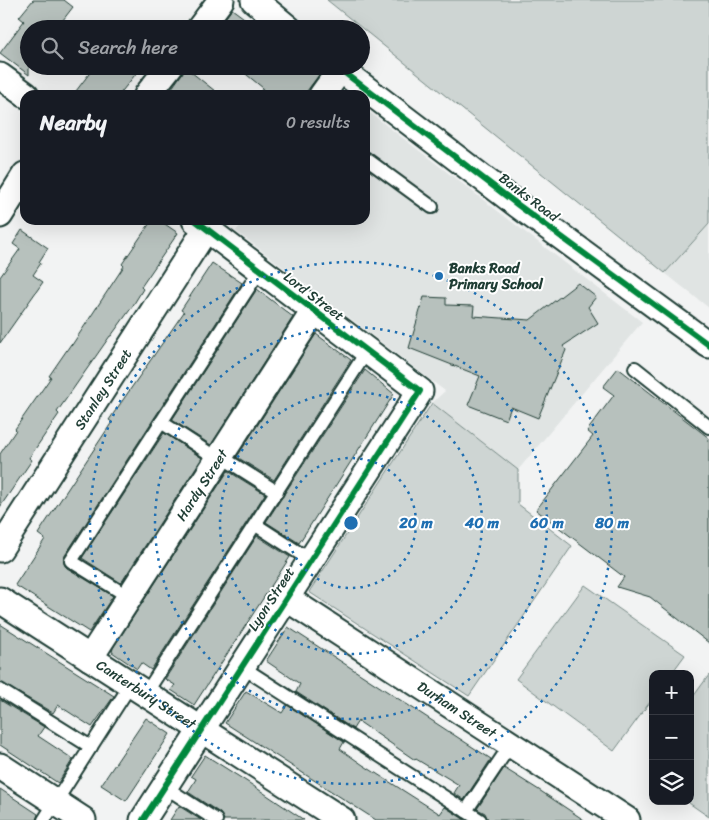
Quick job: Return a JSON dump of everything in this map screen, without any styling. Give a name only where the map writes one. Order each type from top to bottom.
[{"type":"street","points":[[206,20],[221,0]]},
{"type":"street","points":[[254,0],[278,20]]},
{"type":"street","points":[[151,90],[163,75]]},
{"type":"street","points":[[325,90],[334,75]]},
{"type":"street","name":"Banks Road","points":[[347,75],[367,90]]},
{"type":"street","points":[[0,76],[20,91]]},
{"type":"street","name":"Banks Road","points":[[370,92],[518,205],[709,345]]},
{"type":"street","points":[[0,215],[20,183]]},
{"type":"street","name":"Lord Street","points":[[210,226],[260,270],[420,391]]},
{"type":"street","name":"Stanley Street","points":[[0,549],[210,226]]},
{"type":"street","name":"Hardy Street","points":[[90,658],[314,311]]},
{"type":"street","name":"Lyon Street","points":[[143,820],[420,391]]},
{"type":"street","name":"Durham Street","points":[[286,598],[627,820]]},
{"type":"street","name":"Canterbury Street","points":[[0,600],[342,820]]},
{"type":"street","points":[[0,766],[50,811],[83,820]]},
{"type":"lane","points":[[370,162],[432,207]]},
{"type":"lane","points":[[130,597],[70,561],[260,270]]},
{"type":"lane","points":[[50,811],[90,747],[138,689],[256,525],[367,351]]},
{"type":"lane","points":[[635,368],[709,426]]},
{"type":"lane","points":[[161,422],[276,492]]},
{"type":"lane","points":[[256,525],[310,560]]},
{"type":"lane","points":[[242,667],[463,814],[480,820]]},
{"type":"lane","points":[[0,690],[90,747]]},
{"type":"lane","points":[[463,814],[511,744]]},
{"type":"lane","points":[[165,786],[216,820]]},
{"type":"shaded area","points":[[327,0],[709,0],[709,224],[665,273],[370,35],[370,20],[352,20]]},
{"type":"shaded area","name":"Banks Road Primary School","points":[[370,113],[642,322],[518,470],[432,403],[445,391],[236,231],[241,225],[370,225]]},
{"type":"shaded area","points":[[709,224],[709,308],[665,273]]},
{"type":"shaded area","points":[[432,403],[518,470],[518,504],[572,546],[469,696],[309,592]]},
{"type":"shaded area","points":[[585,585],[685,655],[674,670],[649,670],[649,703],[614,751],[516,679]]},
{"type":"shaded area","points":[[709,675],[709,817],[692,805],[694,805],[694,696]]},
{"type":"building","points":[[33,0],[64,0],[73,7],[63,20],[23,20],[19,17]]},
{"type":"building","points":[[232,9],[247,20],[224,20]]},
{"type":"building","points":[[20,26],[20,68],[0,53]]},
{"type":"building","points":[[88,75],[135,75],[123,90],[77,90]]},
{"type":"building","points":[[181,75],[195,75],[214,90],[171,90]]},
{"type":"building","points":[[247,75],[319,75],[308,90],[262,90],[263,88]]},
{"type":"building","points":[[149,225],[166,225],[178,233],[141,287],[143,289],[132,307],[57,412],[59,414],[29,458],[32,460],[0,507],[0,454],[51,377],[49,376],[72,345],[124,266],[122,264]]},
{"type":"building","points":[[22,230],[48,248],[33,275],[43,282],[0,343],[0,277],[20,249],[13,244]]},
{"type":"building","points":[[212,263],[242,283],[64,557],[64,564],[67,568],[113,596],[89,632],[15,585],[45,539],[38,534],[112,422],[109,420],[184,312],[181,310]]},
{"type":"building","points":[[578,283],[596,297],[588,307],[598,323],[563,346],[566,350],[538,418],[511,407],[506,420],[468,405],[480,376],[409,348],[424,297],[446,298],[446,305],[474,306],[473,316],[530,320]]},
{"type":"building","points":[[257,289],[293,317],[211,445],[172,420]]},
{"type":"building","points":[[316,334],[351,360],[274,480],[237,457]]},
{"type":"building","points":[[618,368],[709,438],[709,643],[650,597],[617,587],[624,577],[536,510],[593,436],[587,431],[614,395],[603,387]]},
{"type":"building","points":[[365,370],[394,394],[299,543],[266,522]]},
{"type":"building","points":[[164,433],[202,458],[121,583],[82,558]]},
{"type":"building","points":[[228,471],[265,494],[151,670],[141,663],[137,669],[112,652],[113,648]]},
{"type":"building","points":[[257,536],[290,557],[194,705],[171,690],[175,685],[165,679]]},
{"type":"building","points":[[0,624],[114,696],[92,727],[58,705],[53,713],[0,682]]},
{"type":"building","points":[[288,627],[491,759],[464,800],[454,793],[459,785],[415,760],[358,721],[353,729],[296,692],[300,684],[266,661]]},
{"type":"building","points":[[246,691],[282,713],[287,705],[344,742],[340,749],[363,765],[440,814],[445,807],[465,820],[376,820],[225,723]]},
{"type":"building","points":[[0,700],[44,727],[38,736],[73,759],[58,783],[0,745]]},
{"type":"building","points":[[146,718],[170,734],[126,801],[101,785]]},
{"type":"building","points":[[205,755],[304,820],[224,820],[220,813],[188,792],[196,779],[191,776]]},
{"type":"building","points":[[504,768],[584,820],[488,820],[485,813],[477,809]]},
{"type":"building","points":[[0,789],[38,814],[36,820],[0,820]]},
{"type":"building","points":[[179,806],[201,820],[170,820]]},
{"type":"cycle path","points":[[348,75],[367,90]]},
{"type":"cycle path","points":[[370,92],[518,205],[709,345]]},
{"type":"cycle path","points":[[143,820],[420,391],[202,225]]},
{"type":"place","name":"Banks Road Primary School","points":[[439,276]]}]
